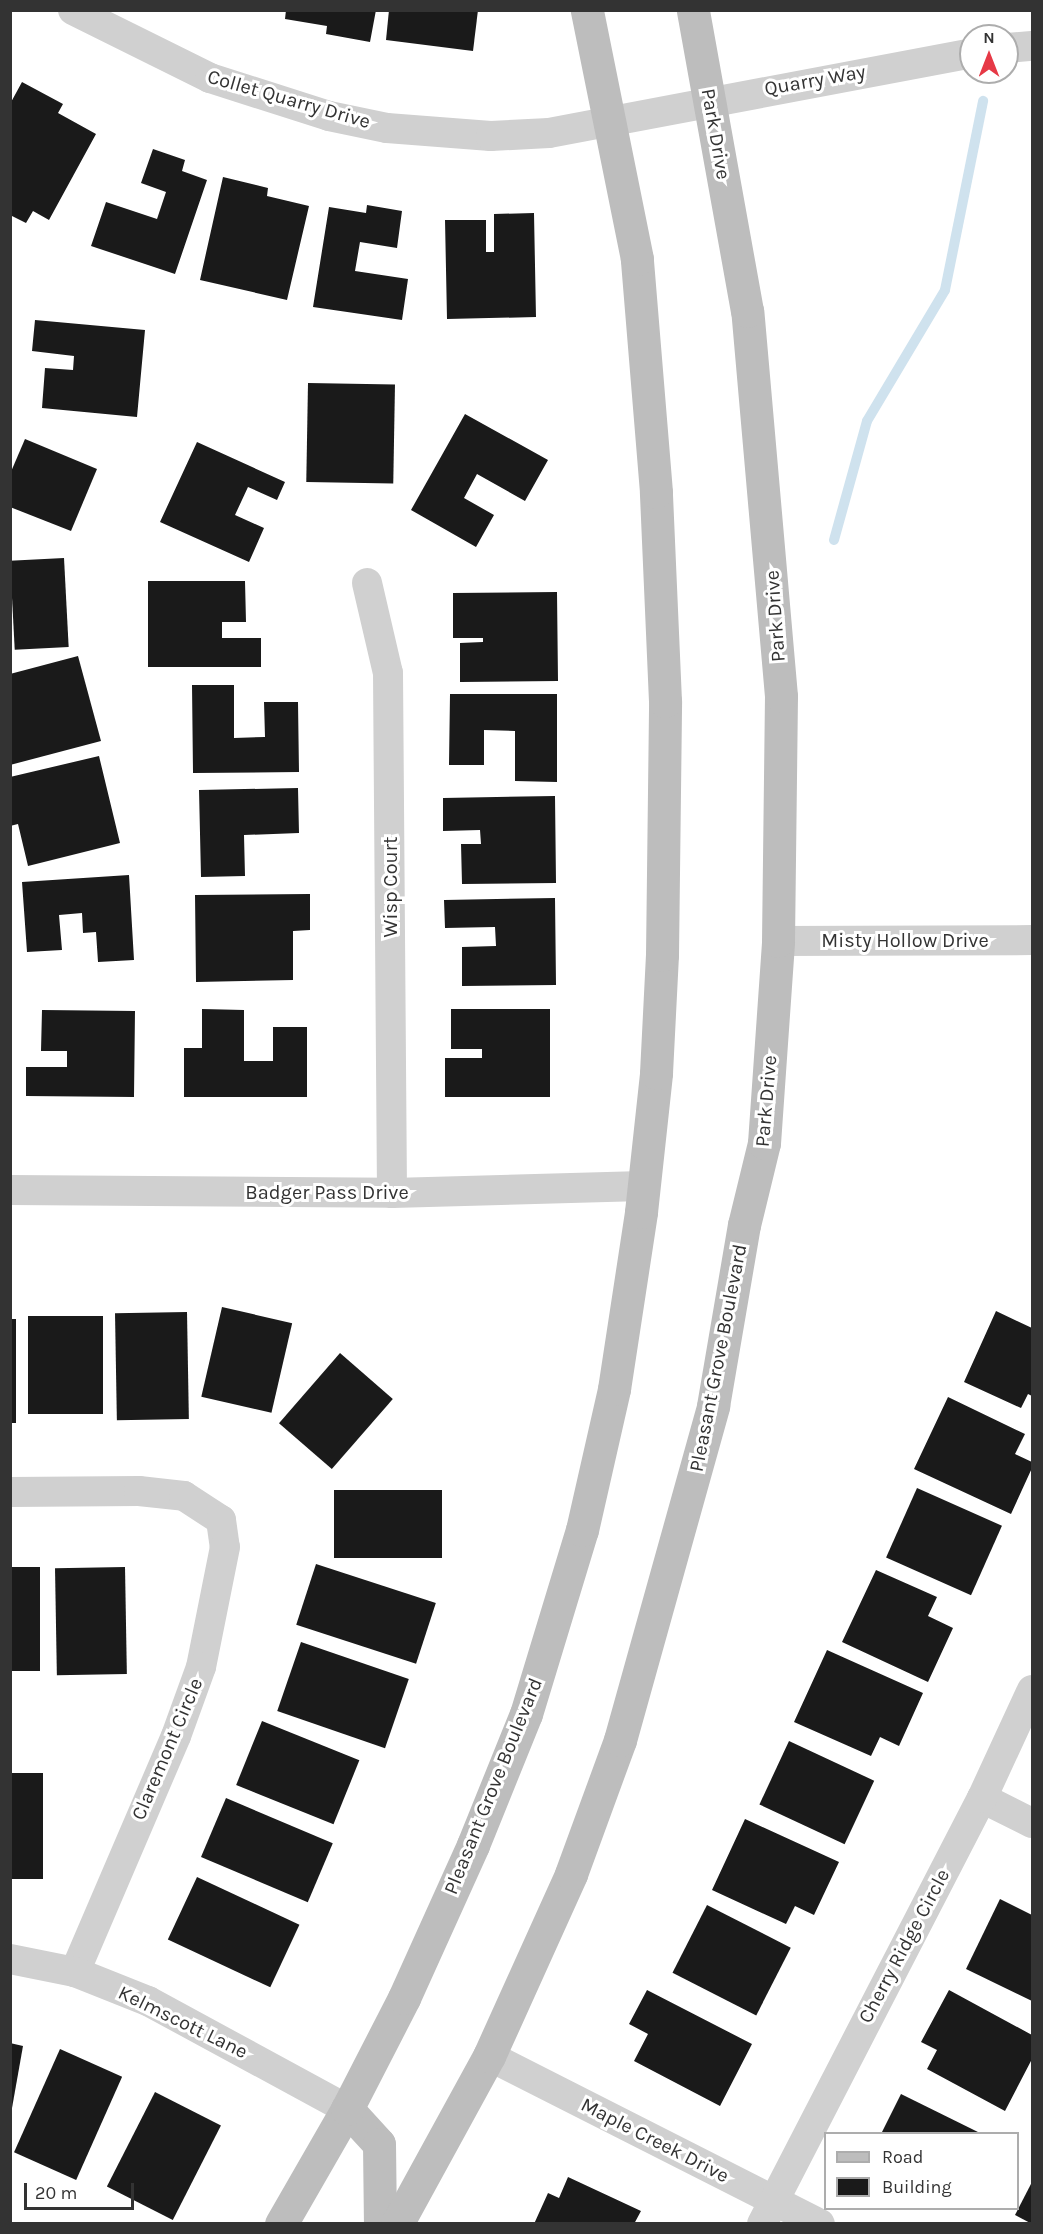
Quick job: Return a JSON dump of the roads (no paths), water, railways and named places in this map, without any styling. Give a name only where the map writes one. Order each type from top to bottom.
[{"type":"main road","points":[[587,10],[637,259],[656,492],[665,701],[662,955],[642,1199]]},
{"type":"main road","name":"Park Drive","points":[[693,10],[747,311],[771,559],[781,696],[778,941],[764,1143],[744,1225]]},
{"type":"main road","name":"Pleasant Grove Boulevard","points":[[281,2223],[347,2109],[474,1845],[526,1714],[582,1530],[614,1389],[642,1199]]},
{"type":"main road","name":"Pleasant Grove Boulevard","points":[[397,2223],[489,2056],[571,1874],[620,1740],[713,1406],[744,1225]]},
{"type":"main road","points":[[347,2109],[379,2144],[381,2223]]},
{"type":"street","name":"Collet Quarry Drive","points":[[73,10],[210,78],[329,116],[387,128],[538,135],[660,110]]},
{"type":"street","name":"Quarry Way","points":[[660,110],[959,55]]},
{"type":"street","name":"Wisp Court","points":[[367,583],[388,673],[392,1193]]},
{"type":"street","name":"Misty Hollow Drive","points":[[778,941],[1032,940]]},
{"type":"street","name":"Badger Pass Drive","points":[[10,1190],[392,1193],[642,1199]]},
{"type":"street","name":"Claremont Circle","points":[[10,1492],[139,1491],[184,1496],[221,1520],[225,1546],[201,1666],[75,1972]]},
{"type":"street","name":"Cherry Ridge Circle","points":[[768,2212],[982,1798],[1032,1690]]},
{"type":"street","points":[[982,1798],[1032,1823]]},
{"type":"street","name":"Kelmscott Lane","points":[[10,1959],[75,1972],[147,2001],[347,2109]]},
{"type":"street","name":"Maple Creek Drive","points":[[489,2056],[768,2212],[820,2223]]},
{"type":"waterway","points":[[834,540],[867,421],[945,290],[983,101]]}]
